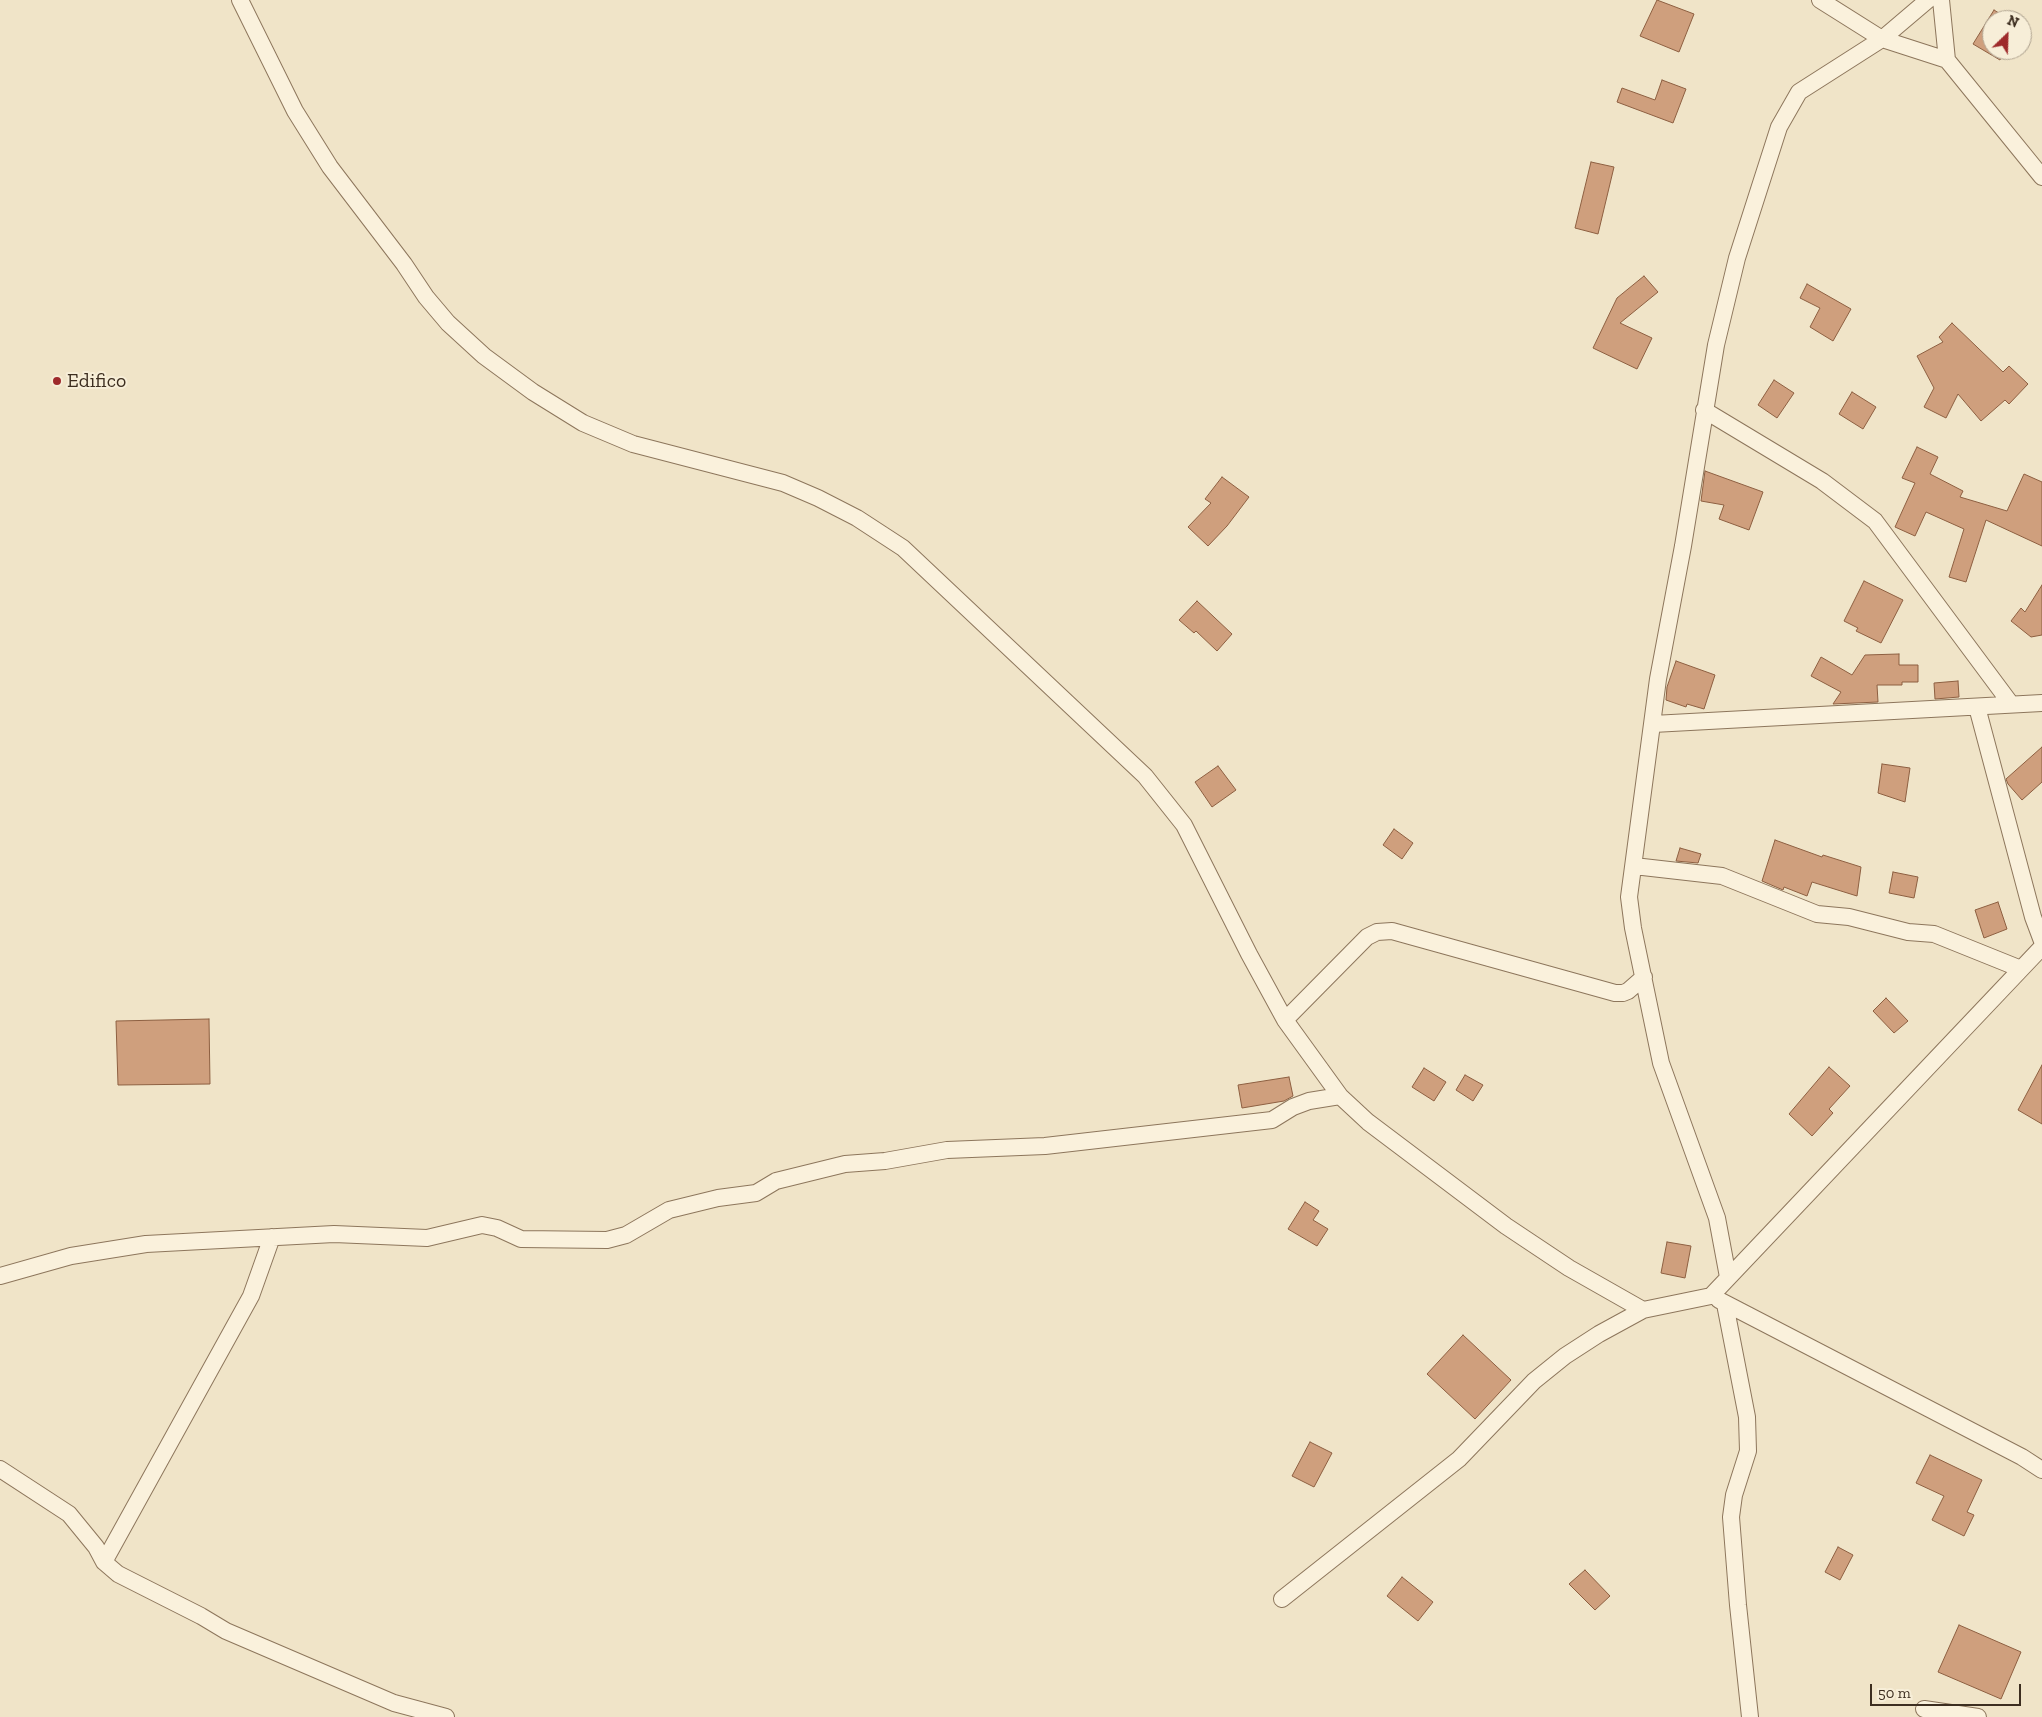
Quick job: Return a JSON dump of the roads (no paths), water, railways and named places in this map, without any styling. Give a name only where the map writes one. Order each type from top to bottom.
[{"type":"street","points":[[240,0],[295,111],[325,159],[404,264],[426,297],[448,323],[484,356],[533,392],[583,423],[632,444],[783,483],[857,518],[903,548],[1145,776],[1184,825],[1249,954],[1285,1020],[1340,1096],[1368,1122],[1506,1226],[1569,1268],[1643,1310]]},
{"type":"street","points":[[1820,0],[1882,39],[1947,60]]},
{"type":"street","points":[[1728,1277],[1717,1218],[1661,1063],[1633,928],[1629,897],[1658,679],[1716,346],[1737,258],[1779,127],[1799,92],[1882,39],[1928,0]]},
{"type":"street","points":[[1940,0],[1947,60],[2042,176]]},
{"type":"street","points":[[1704,410],[1822,481],[1875,521],[2011,704]]},
{"type":"street","points":[[1653,724],[2042,702]]},
{"type":"street","points":[[1977,706],[2033,917],[2042,941]]},
{"type":"street","points":[[1634,866],[1722,876],[1817,914],[1849,917],[1908,932],[1934,934],[2021,969]]},
{"type":"street","points":[[1285,1020],[1367,937],[1378,932],[1392,931],[1615,993],[1628,991],[1644,977]]},
{"type":"street","points":[[1750,1717],[1731,1516],[1734,1496],[1748,1451],[1747,1417],[1718,1300],[1728,1277],[2042,947]]},
{"type":"street","points":[[0,1276],[71,1256],[146,1244],[334,1234],[427,1238],[482,1225],[497,1228],[521,1239],[607,1240],[626,1235],[669,1210],[718,1198],[756,1193],[776,1181],[845,1164],[885,1161],[947,1150],[1044,1146],[1272,1120],[1293,1107],[1309,1101],[1340,1096]]},
{"type":"street","points":[[104,1562],[247,1303],[272,1237]]},
{"type":"street","points":[[1282,1599],[1459,1459],[1534,1381],[1565,1356],[1599,1334],[1643,1310],[1718,1300],[2022,1457],[2042,1470]]},
{"type":"street","points":[[0,1468],[68,1514],[96,1547],[104,1562],[118,1574],[201,1616],[226,1631],[394,1703],[446,1717]]},
{"type":"street","points":[[1924,1708],[1978,1717]]},
{"type":"place","name":"Edifico","points":[[57,381]]}]
